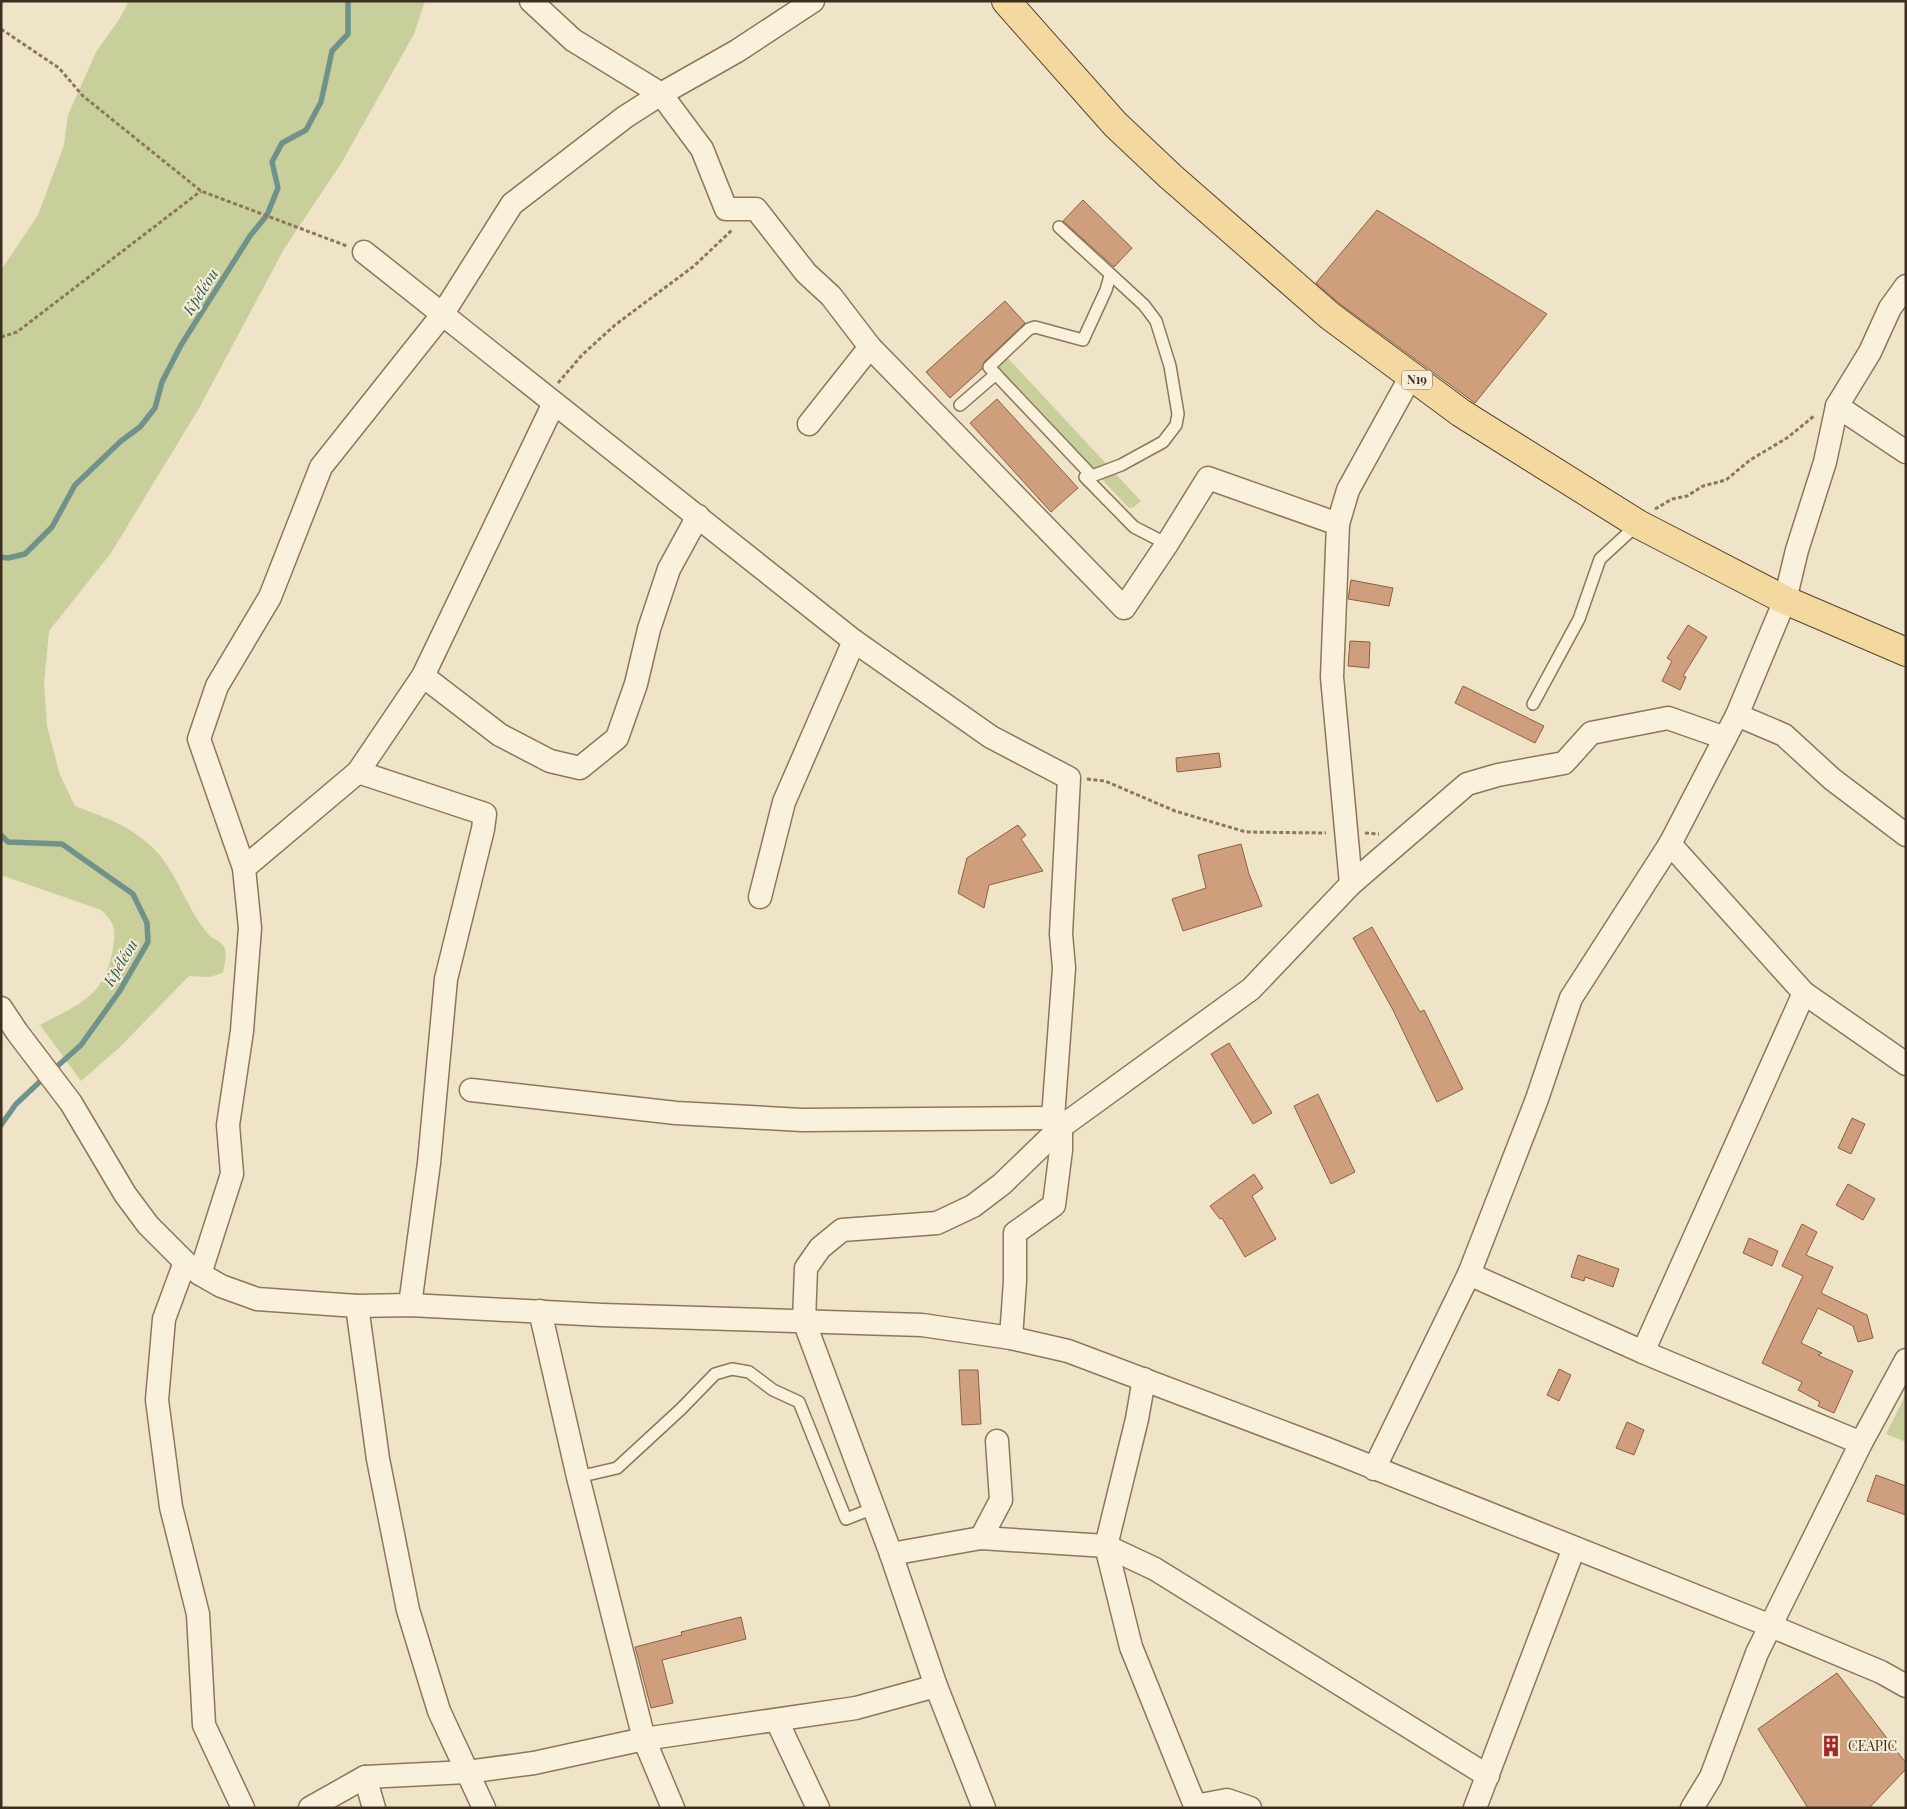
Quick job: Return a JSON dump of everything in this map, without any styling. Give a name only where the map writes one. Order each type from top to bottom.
[{"type":"main road","name":"N19","points":[[1006,1],[1115,124],[1170,176],[1330,316],[1462,413],[1638,524],[1784,600],[1906,652]]},
{"type":"street","points":[[531,1],[573,40],[661,94],[702,149],[726,210],[756,209],[806,273],[831,296],[870,347],[1124,608],[1208,478],[1338,524]]},
{"type":"street","points":[[243,1808],[204,1725],[198,1614],[171,1507],[157,1400],[164,1319],[193,1268],[232,1174],[228,1125],[242,1031],[250,928],[244,868],[199,739],[218,686],[270,597],[321,467],[442,314],[512,204],[625,117],[661,94],[737,52],[813,1]]},
{"type":"street","points":[[364,252],[854,641],[991,737],[1069,778],[1061,934],[1064,968],[1057,1122],[1061,1150],[1054,1205],[1015,1233],[1016,1281],[1011,1338]]},
{"type":"street","points":[[1374,1469],[1469,1274],[1537,1099],[1571,998],[1670,844],[1737,715],[1784,600],[1797,550],[1825,462],[1837,406],[1870,352],[1890,308],[1906,286]]},
{"type":"street","points":[[809,424],[870,347]]},
{"type":"street","points":[[1351,884],[1332,677],[1338,524],[1348,490],[1411,376]]},
{"type":"street","points":[[244,868],[358,772],[423,676],[550,400]]},
{"type":"street","points":[[1837,406],[1906,452]]},
{"type":"street","points":[[423,676],[500,736],[550,761],[580,768],[617,738],[636,684],[649,629],[669,569],[698,516]]},
{"type":"street","points":[[760,897],[784,802],[854,641]]},
{"type":"street","points":[[1737,715],[1784,735],[1832,778],[1906,835]]},
{"type":"street","points":[[984,1808],[936,1686],[891,1554],[804,1321],[806,1268],[820,1248],[842,1230],[937,1223],[973,1206],[1002,1184],[1057,1122],[1252,989],[1351,884],[1468,784],[1498,775],[1564,762],[1590,733],[1668,718],[1725,738]]},
{"type":"street","points":[[358,772],[485,814],[446,979],[429,1163],[410,1305]]},
{"type":"street","points":[[1670,844],[1804,993],[1906,1064]]},
{"type":"street","points":[[1643,1352],[1804,993]]},
{"type":"street","points":[[1,1008],[16,1032],[71,1103],[125,1194],[148,1225],[193,1268],[221,1286],[257,1299],[357,1306],[410,1305],[628,1316],[922,1325],[1011,1338],[1068,1351],[1144,1379],[1771,1626],[1881,1672],[1906,1686]]},
{"type":"street","points":[[471,1090],[676,1113],[802,1120],[1057,1122]]},
{"type":"street","points":[[1469,1274],[1643,1352],[1861,1443]]},
{"type":"street","points":[[357,1306],[378,1459],[408,1610],[439,1711],[484,1808]]},
{"type":"street","points":[[540,1311],[578,1477],[644,1739],[673,1808]]},
{"type":"street","points":[[1692,1808],[1711,1777],[1757,1653],[1861,1443],[1906,1360]]},
{"type":"street","points":[[1144,1379],[1137,1419],[1106,1546],[1130,1647],[1196,1807],[1227,1800],[1250,1808]]},
{"type":"street","points":[[982,1538],[1001,1500],[997,1441]]},
{"type":"street","points":[[891,1554],[982,1538],[1106,1546],[1155,1569],[1488,1776]]},
{"type":"street","points":[[1476,1808],[1574,1548]]},
{"type":"street","points":[[310,1808],[365,1777],[467,1772],[534,1763],[644,1739],[778,1721],[856,1708],[936,1686]]},
{"type":"street","points":[[778,1721],[818,1808]]},
{"type":"street","points":[[365,1777],[374,1808]]},
{"type":"lane","points":[[1059,227],[1110,276],[1144,305],[1156,321],[1170,366],[1178,414],[1176,425],[1163,442],[1121,465],[1090,478]]},
{"type":"lane","points":[[1110,276],[1106,290],[1083,340],[1042,328],[1029,329],[989,367],[1134,527],[1167,544]]},
{"type":"lane","points":[[960,405],[996,374]]},
{"type":"lane","points":[[1071,463],[1090,478]]},
{"type":"lane","points":[[1533,704],[1579,619],[1600,559],[1638,524]]},
{"type":"lane","points":[[578,1477],[617,1468],[681,1409],[715,1374],[732,1369],[748,1372],[773,1390],[799,1402],[846,1518],[874,1508]]},
{"type":"path","points":[[1,29],[59,68],[83,96],[202,191],[364,252]]},
{"type":"path","points":[[1,337],[17,332],[202,191]]},
{"type":"path","points":[[550,400],[582,355],[608,331],[694,266],[756,209]]},
{"type":"path","points":[[1638,524],[1654,510],[1672,499],[1687,496],[1703,486],[1726,480],[1750,460],[1787,438],[1813,416],[1837,406]]},
{"type":"path","points":[[1069,778],[1105,781],[1175,811],[1246,832],[1410,834]]},
{"type":"green space","points":[[129,1],[425,1],[414,34],[342,162],[284,249],[198,410],[111,553],[49,631],[44,684],[47,726],[60,775],[75,806],[123,826],[150,845],[167,865],[193,913],[209,935],[223,945],[226,953],[223,973],[209,977],[189,976],[119,1048],[81,1081],[40,1025],[78,1004],[97,988],[104,978],[113,948],[114,931],[112,923],[101,910],[1,875],[1,270],[38,215],[64,145],[68,115],[96,52],[120,18]]},
{"type":"green space","points":[[1005,355],[1141,501],[1134,507],[1129,508],[995,367]]},
{"type":"green space","points":[[1906,1394],[1906,1442],[1886,1434]]},
{"type":"building","points":[[1083,200],[1132,248],[1114,267],[1063,221]]},
{"type":"building","points":[[1377,210],[1547,314],[1475,403],[1340,304],[1316,283]]},
{"type":"building","points":[[1005,301],[1025,323],[984,362],[982,369],[950,398],[926,372]]},
{"type":"building","points":[[997,399],[1078,488],[1051,512],[970,423]]},
{"type":"building","points":[[1351,580],[1393,588],[1389,606],[1348,599]]},
{"type":"building","points":[[1688,625],[1707,637],[1683,676],[1686,677],[1680,690],[1662,681],[1672,661],[1667,658]]},
{"type":"building","points":[[1350,641],[1370,642],[1369,668],[1348,666]]},
{"type":"building","points":[[1463,686],[1544,726],[1535,743],[1455,703]]},
{"type":"building","points":[[1219,753],[1221,767],[1177,772],[1176,758]]},
{"type":"building","points":[[1018,825],[1026,835],[1021,839],[1043,871],[989,885],[984,908],[958,893],[967,858]]},
{"type":"building","points":[[1241,844],[1249,874],[1262,906],[1183,931],[1172,899],[1206,888],[1198,855]]},
{"type":"building","points":[[1372,927],[1420,1012],[1424,1010],[1463,1089],[1437,1102],[1393,1010],[1353,938]]},
{"type":"building","points":[[1229,1043],[1272,1113],[1253,1124],[1211,1054]]},
{"type":"building","points":[[1318,1094],[1355,1172],[1331,1184],[1294,1106]]},
{"type":"building","points":[[1852,1118],[1865,1124],[1851,1154],[1838,1148]]},
{"type":"building","points":[[1254,1174],[1263,1188],[1252,1196],[1276,1239],[1245,1257],[1222,1218],[1220,1219],[1210,1206]]},
{"type":"building","points":[[1848,1184],[1875,1199],[1863,1220],[1836,1205]]},
{"type":"building","points":[[1802,1224],[1817,1232],[1806,1255],[1833,1267],[1821,1293],[1867,1315],[1873,1338],[1858,1342],[1853,1326],[1818,1308],[1801,1343],[1822,1353],[1818,1355],[1853,1371],[1834,1413],[1818,1406],[1820,1402],[1798,1390],[1802,1382],[1762,1363],[1803,1276],[1782,1266]]},
{"type":"building","points":[[1749,1238],[1778,1251],[1772,1266],[1743,1253]]},
{"type":"building","points":[[1578,1255],[1619,1269],[1613,1287],[1585,1277],[1584,1281],[1571,1277]]},
{"type":"building","points":[[1559,1369],[1571,1375],[1559,1401],[1547,1395]]},
{"type":"building","points":[[959,1370],[978,1370],[981,1424],[962,1425]]},
{"type":"building","points":[[1627,1422],[1644,1430],[1634,1455],[1616,1448]]},
{"type":"building","points":[[1876,1475],[1906,1486],[1906,1515],[1867,1501]]},
{"type":"building","points":[[741,1617],[746,1639],[662,1660],[673,1703],[651,1708],[635,1647],[682,1635],[681,1632]]},
{"type":"building","name":"CEAPIC","points":[[1837,1673],[1906,1763],[1906,1769],[1869,1808],[1808,1808],[1758,1729]]},
{"type":"waterway","name":"Kpéléou","points":[[1,557],[8,558],[25,554],[52,527],[75,485],[121,441],[140,427],[155,408],[162,382],[181,345],[250,236],[267,215],[278,188],[272,162],[282,143],[306,130],[321,102],[332,51],[348,34],[348,1]]},
{"type":"waterway","name":"Kpéléou","points":[[1,835],[8,842],[62,844],[133,894],[147,923],[148,942],[119,992],[81,1045],[53,1070]]},
{"type":"waterway","name":"Kpéléou","points":[[1,1125],[16,1104],[46,1076]]},
{"type":"place","name":"CEAPIC","points":[[1831,1746]]}]
